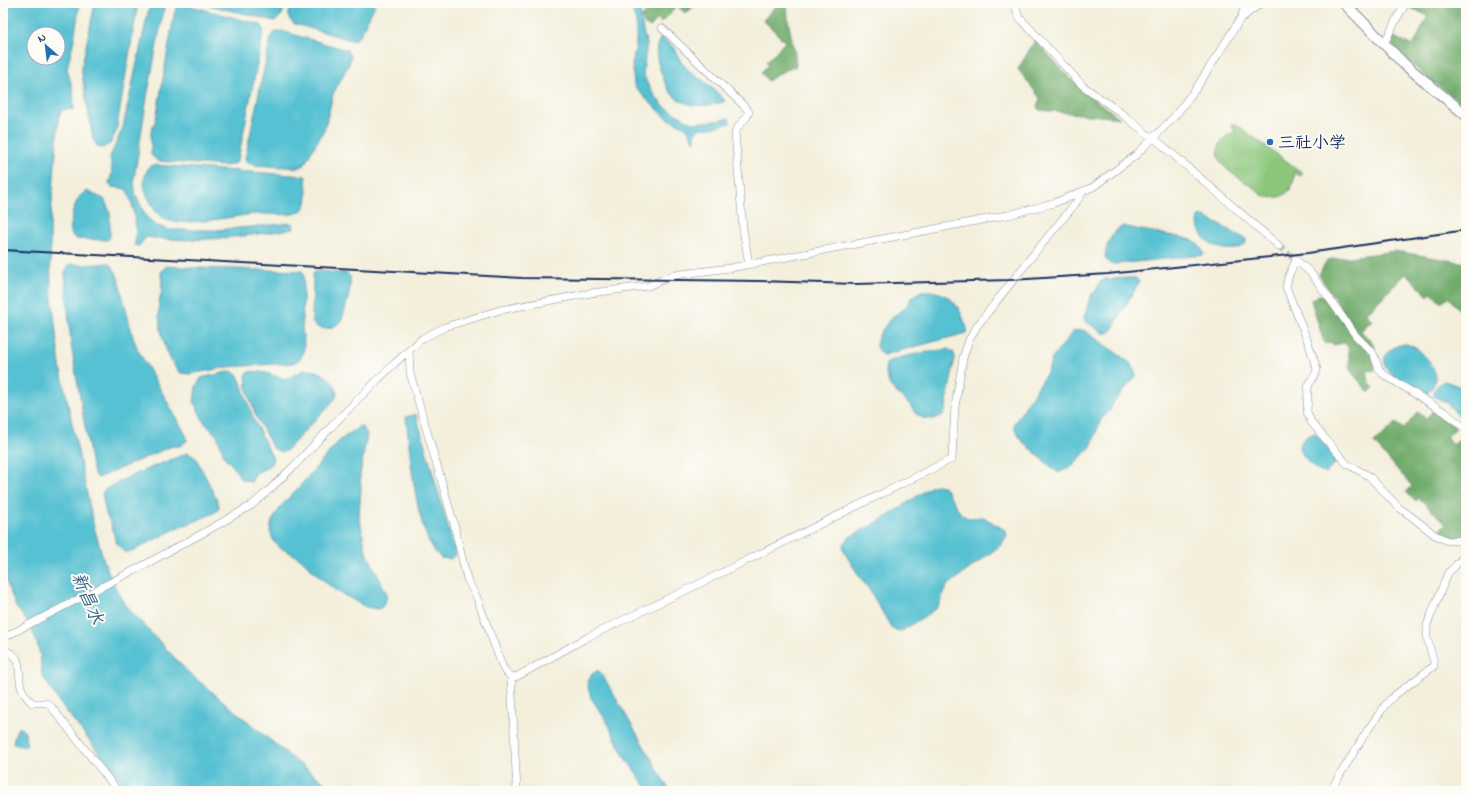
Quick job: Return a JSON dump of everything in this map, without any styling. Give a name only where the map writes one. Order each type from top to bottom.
[{"type":"street","points":[[1014,3],[1019,17],[1083,86],[1154,138],[1279,246]]},
{"type":"street","points":[[1242,18],[1246,3]]},
{"type":"street","points":[[5,637],[142,566],[233,516],[260,498],[293,467],[357,400],[409,350],[432,332],[500,310],[591,293],[648,286],[671,276],[681,274],[723,269],[1008,215],[1054,204],[1083,192],[1112,174],[1154,138],[1187,101],[1242,18],[1261,3]]},
{"type":"street","points":[[1344,3],[1415,73],[1466,115]]},
{"type":"street","points":[[1384,44],[1406,3]]},
{"type":"street","points":[[662,28],[749,112],[747,117],[737,126],[735,133],[743,229],[750,264]]},
{"type":"street","points":[[409,350],[410,373],[454,524],[467,579],[477,598],[503,668],[511,676],[516,677],[588,637],[952,459],[955,407],[963,358],[969,340],[978,326],[1083,192]]},
{"type":"street","points":[[1466,430],[1446,413],[1383,374],[1378,369],[1373,353],[1356,336],[1311,273],[1295,259],[1286,288],[1308,342],[1317,369],[1317,373],[1310,382],[1308,388],[1307,412],[1311,422],[1347,464],[1369,476],[1403,512],[1441,539],[1451,541],[1466,540]]},
{"type":"street","points":[[1330,791],[1367,731],[1386,704],[1395,695],[1434,666],[1426,638],[1427,625],[1448,572],[1466,554]]},
{"type":"street","points":[[3,651],[12,654],[20,665],[21,686],[27,698],[32,703],[49,704],[118,791]]},
{"type":"street","points":[[511,676],[517,791]]},
{"type":"green space","points":[[655,3],[697,3],[686,14],[677,6],[661,23],[658,19],[650,27],[645,25],[642,17]]},
{"type":"green space","points":[[779,3],[788,3],[787,10],[789,26],[796,58],[796,66],[782,72],[768,81],[761,72],[768,65],[766,62],[785,42],[763,20]]},
{"type":"green space","points":[[1408,3],[1466,3],[1466,107],[1421,73],[1390,43],[1392,36],[1413,46],[1428,16],[1407,6]]},
{"type":"green space","points":[[1035,40],[1069,77],[1090,96],[1120,118],[1039,110],[1037,107],[1040,98],[1018,69]]},
{"type":"green space","points":[[1234,123],[1303,173],[1300,176],[1294,172],[1291,188],[1284,195],[1274,198],[1263,195],[1226,169],[1219,158],[1218,151],[1223,139],[1236,131],[1231,127]]},
{"type":"green space","points":[[1395,251],[1466,263],[1466,317],[1448,297],[1441,303],[1431,293],[1428,296],[1406,274],[1366,314],[1372,320],[1361,331],[1376,346],[1373,350],[1361,339],[1319,275],[1327,260]]},
{"type":"green space","points":[[1319,295],[1324,296],[1373,357],[1375,370],[1367,371],[1369,382],[1374,388],[1369,393],[1350,370],[1348,346],[1343,343],[1333,345],[1332,342],[1326,344],[1323,340],[1311,300]]},
{"type":"green space","points":[[1434,409],[1456,428],[1447,437],[1453,445],[1464,435],[1466,436],[1466,537],[1451,538],[1437,532],[1446,524],[1419,498],[1416,501],[1406,492],[1412,486],[1374,443],[1396,423],[1404,429],[1418,412],[1426,419]]},
{"type":"water","name":"新昌水","points":[[3,3],[80,3],[67,68],[73,91],[74,109],[62,110],[59,115],[50,226],[51,290],[60,366],[94,527],[104,561],[124,604],[188,672],[292,758],[336,791],[129,791],[59,702],[42,675],[40,654],[35,637],[27,621],[16,607],[7,584],[3,558]]},
{"type":"water","points":[[95,3],[138,3],[116,132],[110,144],[102,148],[98,147],[93,140],[82,74],[82,65]]},
{"type":"water","points":[[150,3],[165,3],[147,97],[134,179],[135,194],[146,216],[155,225],[170,230],[217,230],[293,223],[294,229],[220,238],[183,240],[146,237],[139,246],[134,245],[136,224],[131,201],[126,189],[112,187],[109,183],[112,172],[110,157],[123,127]]},
{"type":"water","points":[[199,3],[286,3],[282,15],[275,21]]},
{"type":"water","points":[[291,3],[376,3],[360,35],[354,41],[295,24],[289,18]]},
{"type":"water","points":[[630,3],[639,3],[643,32],[647,44],[643,72],[647,83],[663,106],[692,123],[729,118],[730,123],[711,128],[699,129],[695,132],[695,140],[693,140],[687,128],[667,118],[643,96],[634,85],[632,64],[636,47],[636,22]]},
{"type":"water","points":[[184,4],[261,25],[264,29],[238,160],[236,163],[227,166],[157,161],[151,155],[151,132],[156,119],[174,15],[178,6]]},
{"type":"water","points":[[281,31],[347,50],[351,56],[349,64],[333,94],[325,128],[304,165],[298,168],[254,165],[248,163],[245,159],[271,36],[274,33]]},
{"type":"water","points":[[661,37],[674,48],[681,62],[691,73],[709,85],[725,100],[724,102],[701,106],[693,105],[679,100],[673,95],[668,89],[657,60],[657,45]]},
{"type":"water","points":[[155,165],[305,176],[307,199],[302,210],[294,214],[258,214],[196,222],[172,221],[164,219],[156,212],[146,193],[144,181],[146,173],[150,166]]},
{"type":"water","points":[[87,191],[104,199],[106,203],[110,213],[110,237],[108,240],[77,239],[70,234],[72,216],[76,204],[82,194]]},
{"type":"water","points":[[1203,216],[1246,239],[1246,243],[1239,248],[1231,249],[1222,249],[1214,245],[1201,234],[1198,226],[1199,217]]},
{"type":"water","points":[[1123,226],[1190,239],[1198,244],[1204,253],[1203,255],[1116,264],[1109,263],[1105,258],[1108,244],[1112,235]]},
{"type":"water","points":[[109,263],[117,274],[133,337],[138,350],[186,435],[187,441],[180,446],[172,446],[98,478],[94,474],[91,461],[71,345],[65,273],[68,266],[71,264],[84,265]]},
{"type":"water","points":[[167,266],[302,271],[304,274],[302,329],[304,349],[301,357],[298,361],[293,363],[228,367],[190,374],[181,373],[170,359],[160,326],[159,306],[162,290],[161,271]]},
{"type":"water","points":[[315,271],[346,273],[350,277],[349,292],[343,317],[335,326],[331,328],[318,327],[312,322],[313,275]]},
{"type":"water","points":[[1106,279],[1137,279],[1139,282],[1111,331],[1108,333],[1103,333],[1085,321],[1084,317],[1091,295],[1096,291],[1100,282]]},
{"type":"water","points":[[921,291],[936,292],[952,300],[960,311],[967,327],[967,333],[883,355],[879,352],[876,346],[879,335],[891,318],[906,307],[912,297]]},
{"type":"water","points":[[1084,330],[1129,362],[1135,370],[1136,376],[1113,403],[1110,411],[1101,419],[1091,447],[1071,467],[1058,473],[1023,442],[1015,430],[1014,424],[1048,371],[1052,358],[1074,331]]},
{"type":"water","points":[[1406,344],[1422,353],[1433,368],[1436,380],[1431,390],[1425,394],[1422,394],[1403,383],[1389,372],[1385,366],[1384,360],[1387,354],[1395,347]]},
{"type":"water","points":[[948,349],[954,353],[955,358],[945,412],[943,415],[934,419],[923,418],[916,414],[910,405],[890,386],[885,371],[886,364],[890,361],[905,356]]},
{"type":"water","points":[[303,370],[316,371],[325,375],[335,386],[337,395],[335,399],[286,451],[279,451],[272,447],[256,416],[245,384],[247,382],[246,376],[248,372],[253,371],[263,372],[287,379]]},
{"type":"water","points":[[232,371],[239,377],[254,420],[273,459],[269,466],[256,473],[251,482],[241,479],[233,466],[225,458],[217,436],[204,422],[194,403],[196,387],[201,378]]},
{"type":"water","points":[[1445,381],[1466,389],[1466,424],[1448,404],[1434,396],[1436,387]]},
{"type":"water","points":[[416,414],[456,555],[450,559],[441,558],[432,548],[425,532],[415,492],[406,417]]},
{"type":"water","points":[[360,426],[367,434],[360,475],[361,488],[359,515],[366,551],[387,594],[385,603],[378,609],[366,607],[335,590],[300,558],[279,547],[274,542],[270,531],[272,521],[282,505],[339,441]]},
{"type":"water","points":[[1315,433],[1337,460],[1326,473],[1314,467],[1299,448],[1305,438]]},
{"type":"water","points":[[187,453],[196,458],[217,500],[219,506],[218,510],[177,528],[133,551],[124,552],[116,542],[111,524],[106,514],[102,493],[107,488],[128,477]]},
{"type":"water","points":[[936,485],[944,486],[961,514],[968,518],[983,517],[1005,530],[1007,535],[1001,545],[947,586],[937,608],[902,631],[896,630],[891,627],[869,589],[846,555],[843,547],[844,543],[850,537],[890,515],[930,487]]},
{"type":"water","points":[[598,670],[602,674],[670,791],[649,791],[623,754],[606,720],[591,698],[587,683],[592,674]]},
{"type":"water","points":[[18,728],[21,728],[26,734],[25,738],[27,744],[24,747],[14,744],[13,742]]},
{"type":"tunnel","points":[[1279,246],[1295,259]]},
{"type":"railway","points":[[3,250],[522,278],[759,281],[856,284],[1010,280],[1108,274],[1308,253],[1466,230]]},
{"type":"place","name":"三社小学","points":[[1270,142]]}]
